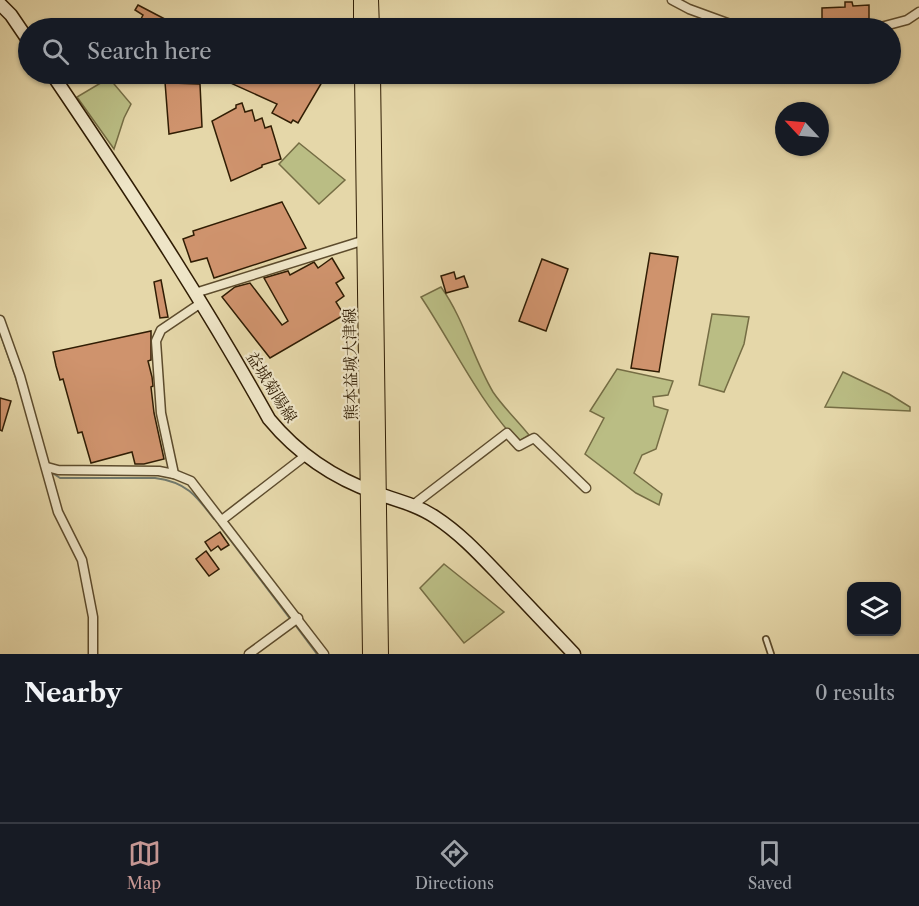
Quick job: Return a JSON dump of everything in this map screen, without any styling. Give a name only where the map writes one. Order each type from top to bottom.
[{"type":"main road","points":[[361,0],[361,18]]},
{"type":"main road","points":[[371,0],[372,18]]},
{"type":"main road","points":[[0,4],[18,25]]},
{"type":"main road","name":"益城菊陽線","points":[[59,84],[102,147],[198,298],[269,419],[284,437],[328,472],[432,514],[453,528],[473,546],[574,654]]},
{"type":"main road","name":"熊本益城大津線","points":[[362,84],[373,492],[381,654]]},
{"type":"main road","name":"熊本益城大津線","points":[[370,654],[373,492],[373,84]]},
{"type":"street","points":[[672,0],[714,18]]},
{"type":"street","points":[[901,22],[919,12]]},
{"type":"street","points":[[174,474],[161,412],[156,341],[161,330],[198,298],[365,240]]},
{"type":"street","points":[[0,320],[20,376],[58,513],[82,560],[93,617],[93,654]]},
{"type":"street","points":[[413,506],[507,433],[519,446],[534,438],[586,488]]},
{"type":"street","points":[[222,520],[305,456]]},
{"type":"street","points":[[46,467],[58,470],[159,471],[191,481],[324,654]]},
{"type":"street","points":[[249,654],[298,618]]},
{"type":"lane","points":[[766,639],[771,654]]},
{"type":"green space","points":[[99,84],[114,84],[131,104],[114,149],[77,97]]},
{"type":"green space","points":[[299,143],[345,180],[319,204],[279,164]]},
{"type":"green space","points":[[441,287],[456,312],[493,392],[529,435],[518,442],[490,408],[421,297]]},
{"type":"green space","points":[[712,314],[749,317],[744,344],[724,392],[699,385]]},
{"type":"green space","points":[[617,369],[673,381],[668,395],[653,397],[654,406],[668,410],[656,449],[642,455],[634,473],[662,494],[659,505],[636,493],[585,454],[604,418],[590,411]]},
{"type":"green space","points":[[843,372],[889,394],[910,407],[910,411],[825,407]]},
{"type":"green space","points":[[444,564],[504,612],[464,643],[420,588]]},
{"type":"building","points":[[845,2],[852,2],[853,6],[869,5],[869,18],[822,18],[822,8],[845,7]]},
{"type":"building","points":[[138,5],[163,18],[142,18],[143,15],[135,10]]},
{"type":"building","points":[[165,84],[200,84],[202,127],[169,134]]},
{"type":"building","points":[[233,84],[321,84],[298,123],[293,120],[291,123],[272,113],[277,104]]},
{"type":"building","points":[[242,103],[245,112],[252,110],[255,121],[262,118],[265,128],[271,126],[281,159],[262,165],[231,181],[212,121]]},
{"type":"building","points":[[282,202],[306,248],[214,278],[207,258],[191,262],[183,239],[194,235],[193,231]]},
{"type":"building","points":[[650,253],[678,257],[659,372],[631,368]]},
{"type":"building","points":[[332,258],[344,278],[336,283],[344,296],[336,302],[344,315],[270,358],[222,297],[235,287],[250,283],[282,325],[288,321],[264,278],[288,271],[290,275],[314,262],[318,268]]},
{"type":"building","points":[[542,259],[568,269],[546,331],[519,321]]},
{"type":"building","points":[[454,272],[456,279],[464,276],[468,287],[446,293],[441,276]]},
{"type":"building","points":[[161,280],[168,317],[160,318],[154,282]]},
{"type":"building","points":[[151,331],[151,360],[148,361],[152,377],[154,413],[164,459],[135,464],[132,452],[91,463],[82,432],[78,433],[53,352]]},
{"type":"building","points":[[0,398],[11,401],[2,431],[0,430]]},
{"type":"building","points":[[220,532],[229,545],[221,550],[218,546],[211,551],[205,542]]},
{"type":"building","points":[[206,551],[219,569],[209,576],[196,559]]},
{"type":"waterway","points":[[0,333],[19,387]]},
{"type":"waterway","points":[[54,474],[60,478],[166,480],[183,486],[202,503],[214,519]]},
{"type":"waterway","points":[[219,525],[291,620]]},
{"type":"waterway","points":[[296,626],[317,654]]}]
